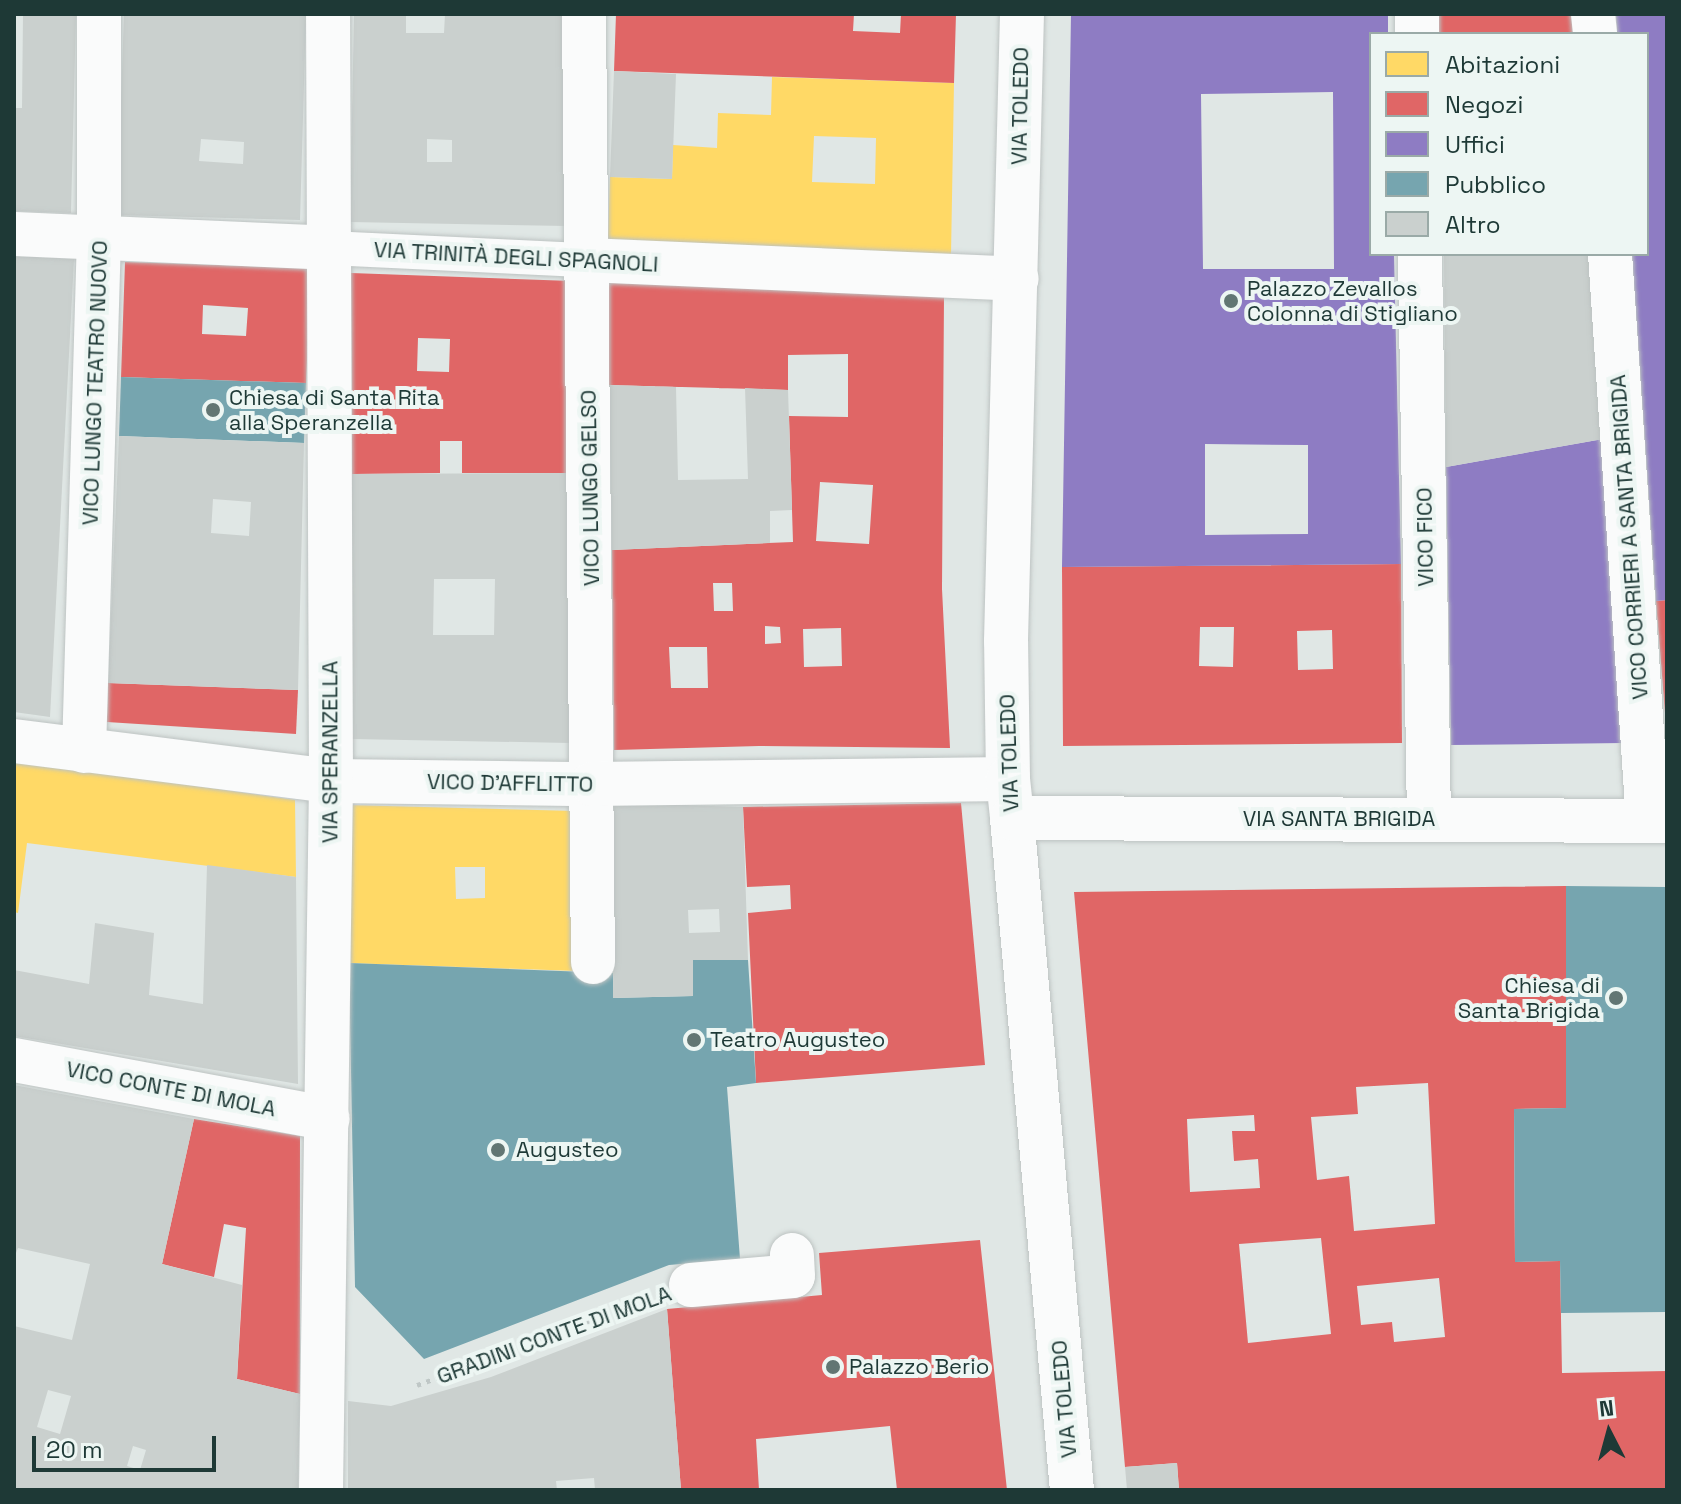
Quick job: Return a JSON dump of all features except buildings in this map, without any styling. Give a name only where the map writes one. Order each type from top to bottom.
[{"type":"street","name":"VICO LUNGO TEATRO NUOVO","points":[[84,751],[99,237],[99,14]]},
{"type":"street","name":"VIA SPERANZELLA","points":[[321,1490],[331,781],[328,14]]},
{"type":"street","name":"VICO LUNGO GELSO","points":[[584,14],[593,962]]},
{"type":"street","name":"VIA TOLEDO","points":[[1022,14],[1006,641],[1010,798],[1072,1490]]},
{"type":"street","name":"VIA TRINITÀ DEGLI SPAGNOLI","points":[[14,234],[329,248]]},
{"type":"street","name":"VICO FICO","points":[[1420,256],[1429,819]]},
{"type":"street","name":"VICO CORRIERI A SANTA BRIGIDA","points":[[1610,256],[1658,821]]},
{"type":"street","name":"VIA TRINITÀ DEGLI SPAGNOLI","points":[[587,260],[1017,279]]},
{"type":"street","name":"VICO D'AFFLITTO","points":[[14,741],[331,781],[592,784],[1010,798]]},
{"type":"street","name":"VIA SANTA BRIGIDA","points":[[1010,798],[1429,819],[1658,821]]},
{"type":"street","name":"VICO CONTE DI MOLA","points":[[14,1060],[328,1119]]},
{"type":"street","points":[[691,1285],[793,1276],[792,1255]]},
{"type":"lane","name":"VIA TRINITÀ DEGLI SPAGNOLI","points":[[329,248],[587,260]]},
{"type":"path","name":"GRADINI CONTE DI MOLA","points":[[417,1385],[691,1285]]},
{"type":"place","name":"Palazzo Zevallos Colonna di Stigliano","points":[[1231,301]]},
{"type":"place","name":"Chiesa di Santa Rita alla Speranzella","points":[[213,410]]},
{"type":"place","name":"Chiesa di Santa Brigida","points":[[1616,998]]},
{"type":"place","name":"Teatro Augusteo","points":[[694,1040]]},
{"type":"place","name":"Augusteo","points":[[498,1150]]},
{"type":"place","name":"Palazzo Berio","points":[[833,1367]]}]
